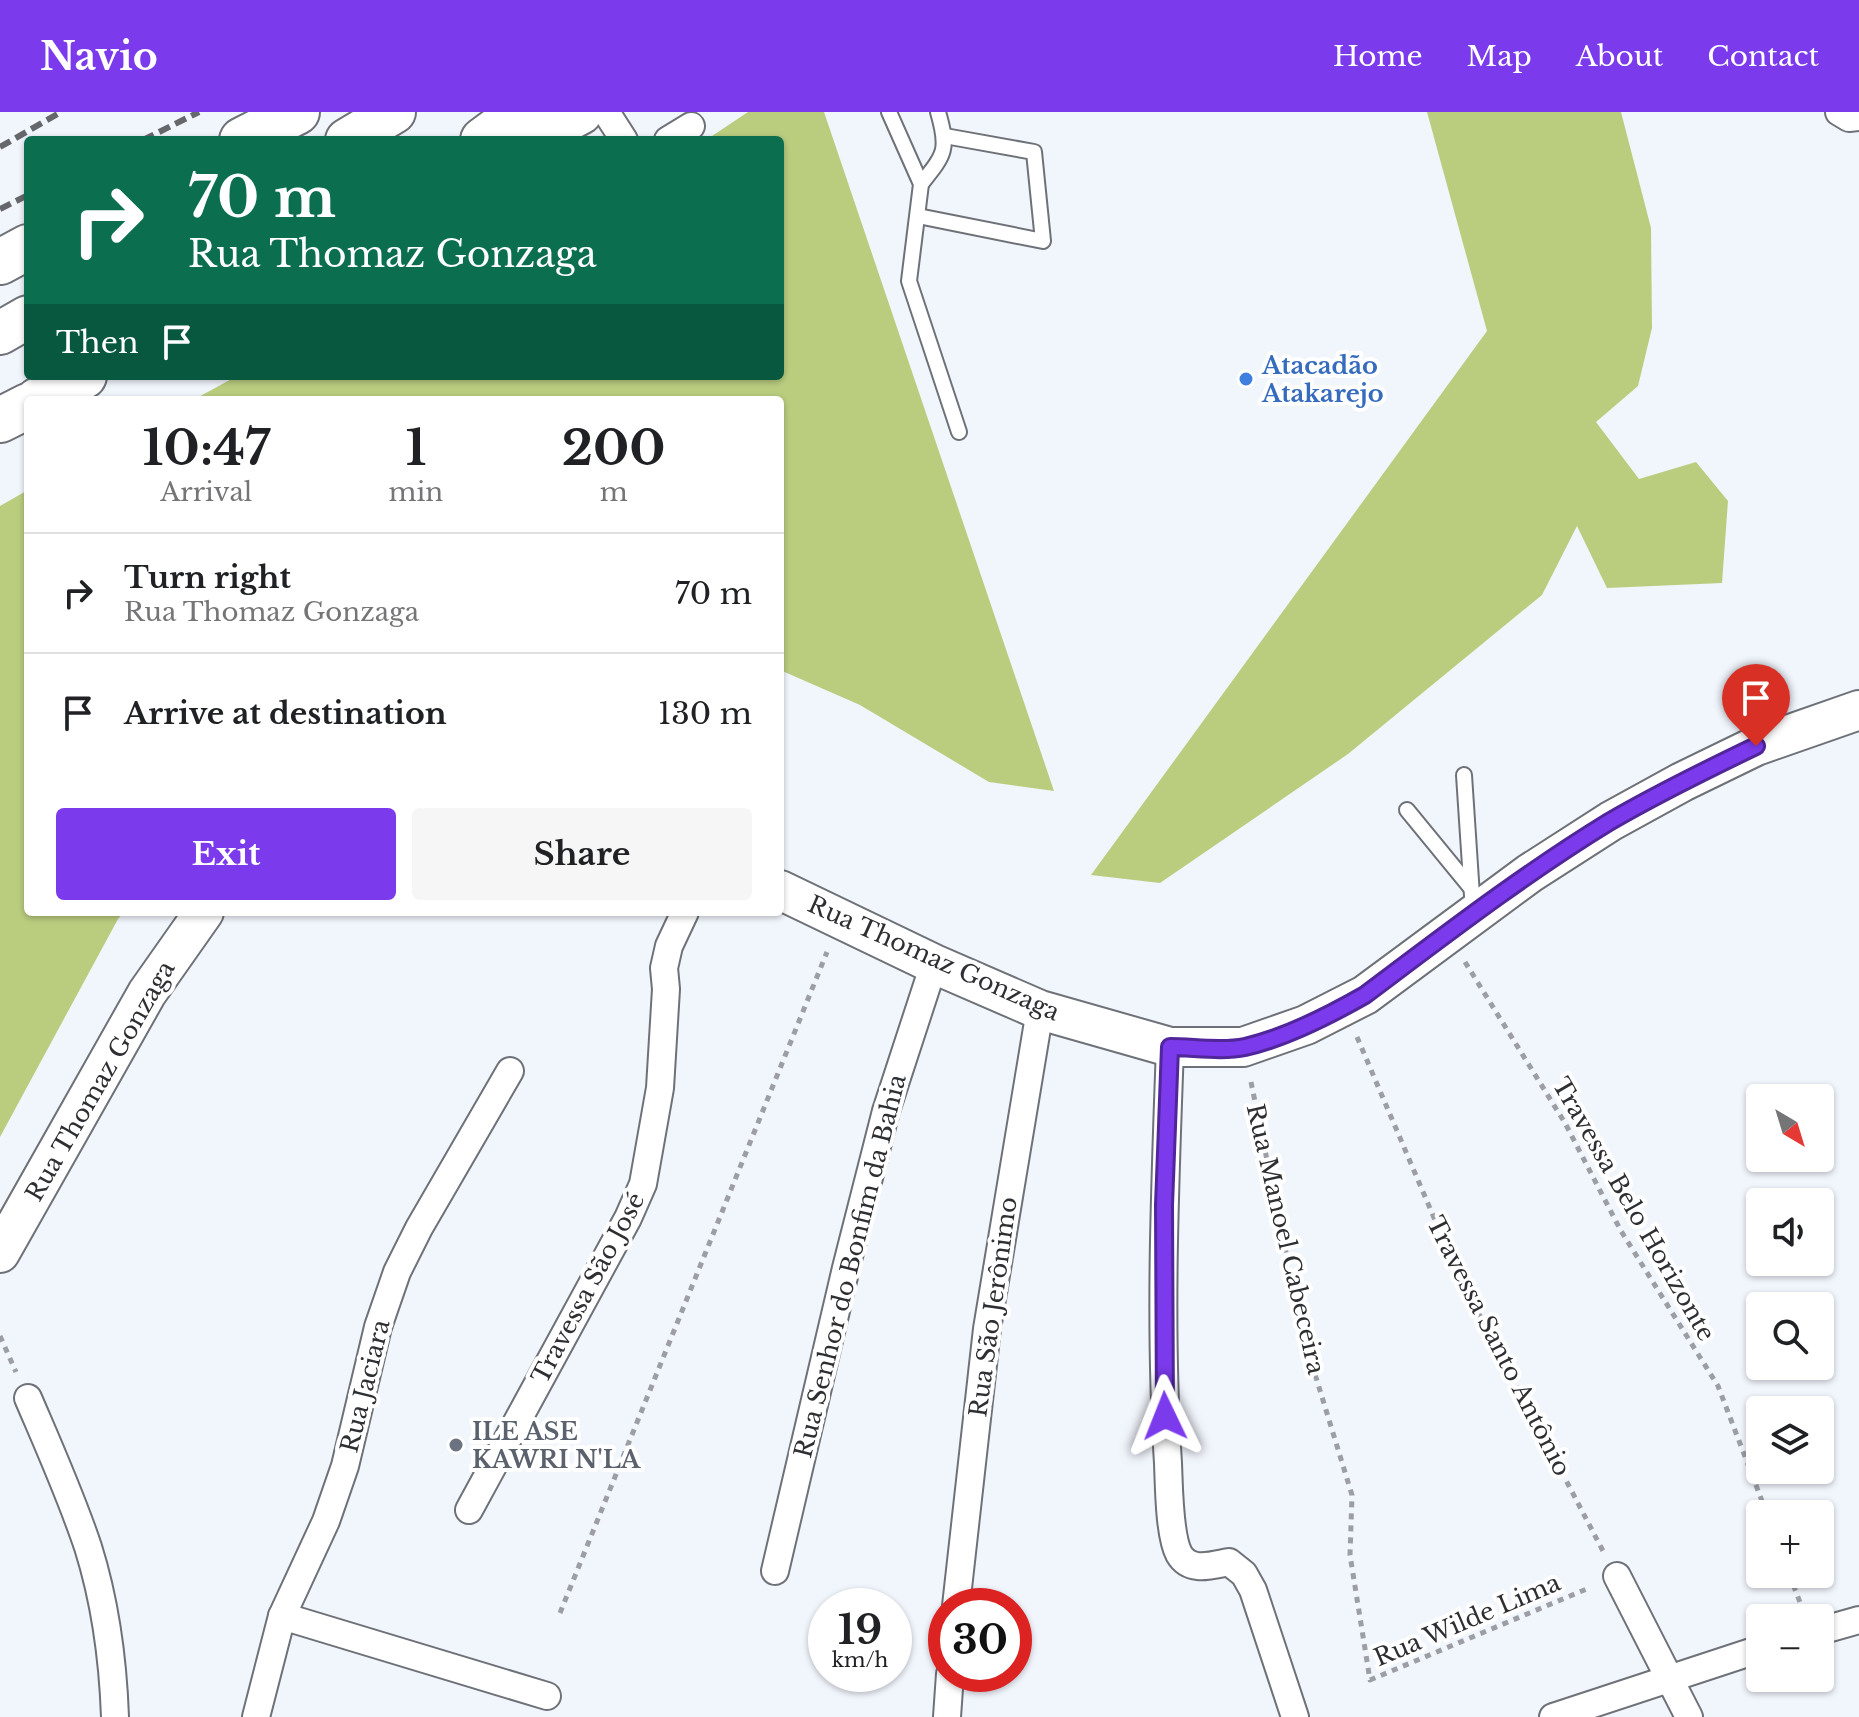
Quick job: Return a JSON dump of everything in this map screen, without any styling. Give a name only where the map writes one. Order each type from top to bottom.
[{"type":"highway","points":[[250,136],[297,112]]},
{"type":"highway","points":[[488,136],[521,112]]},
{"type":"highway","points":[[535,136],[580,112]]},
{"type":"highway","points":[[0,262],[24,249]]},
{"type":"highway","points":[[46,396],[76,380]]},
{"type":"highway","points":[[0,420],[24,408]]},
{"type":"main road","points":[[354,136],[394,112]]},
{"type":"main road","points":[[0,333],[24,319]]},
{"type":"main road","name":"Rua Thomaz Gonzaga","points":[[784,892],[934,964],[1040,1010],[1170,1047],[1243,1047],[1306,1025],[1365,995],[1464,912],[1611,821],[1682,782],[1756,746],[1859,710]]},
{"type":"main road","name":"Rua Thomaz Gonzaga","points":[[0,1253],[147,993],[201,916]]},
{"type":"street","points":[[606,112],[621,136]]},
{"type":"street","points":[[1839,112],[1849,118],[1859,117]]},
{"type":"street","points":[[675,136],[691,126]]},
{"type":"street","name":"Travessa São José","points":[[469,1510],[628,1218],[643,1184],[660,1088],[666,989],[664,968],[669,946],[683,916]]},
{"type":"street","name":"Rua Senhor do Bonfim da Bahia","points":[[775,1571],[886,1111],[934,964]]},
{"type":"street","name":"Rua São Jerônimo","points":[[958,1588],[987,1329],[1040,1010]]},
{"type":"street","points":[[1170,1047],[1164,1205],[1163,1390],[1171,1520],[1179,1554],[1188,1564],[1202,1568],[1229,1562],[1244,1574],[1253,1590],[1295,1717]]},
{"type":"street","name":"Rua Jaciara","points":[[256,1717],[282,1616],[326,1521],[345,1466],[378,1327],[397,1272],[510,1071]]},
{"type":"street","points":[[28,1398],[68,1492],[88,1549],[101,1601],[113,1679],[115,1717]]},
{"type":"street","points":[[1617,1576],[1689,1717]]},
{"type":"street","points":[[282,1616],[547,1696]]},
{"type":"street","points":[[1834,1627],[1859,1620]]},
{"type":"street","points":[[1553,1717],[1746,1653]]},
{"type":"street","points":[[947,1717],[949,1692]]},
{"type":"lane","points":[[889,112],[921,184],[909,281],[959,432]]},
{"type":"lane","points":[[921,184],[942,157],[945,136],[938,112]]},
{"type":"lane","points":[[918,216],[1043,241],[1034,152],[945,136]]},
{"type":"lane","points":[[1464,775],[1464,912]]},
{"type":"lane","points":[[1407,810],[1464,912]]},
{"type":"path","name":"Travessa Belo Horizonte","points":[[1464,912],[1565,1123],[1621,1231],[1718,1386],[1762,1500]]},
{"type":"path","points":[[560,1613],[842,918]]},
{"type":"path","name":"Travessa Santo Antônio","points":[[1345,1007],[1458,1274],[1617,1576]]},
{"type":"path","name":"Rua Manoel Cabeceira","points":[[1249,1076],[1303,1335],[1352,1495]]},
{"type":"path","points":[[0,1336],[28,1398]]},
{"type":"path","name":"Rua Wilde Lima","points":[[1352,1495],[1350,1555],[1370,1680],[1617,1576]]},
{"type":"green space","points":[[748,112],[824,112],[1054,791],[989,782],[860,705],[784,672],[784,396],[200,396],[230,380],[784,380],[784,136],[712,136]]},
{"type":"green space","points":[[1427,112],[1621,112],[1651,228],[1652,328],[1638,386],[1596,422],[1639,479],[1696,462],[1728,501],[1722,583],[1607,588],[1577,526],[1542,595],[1348,754],[1160,883],[1091,875],[1487,331]]},
{"type":"green space","points":[[24,492],[24,916],[121,916],[0,1137],[0,506]]},
{"type":"railway","points":[[0,147],[61,112]]},
{"type":"railway","points":[[151,136],[199,112]]},
{"type":"railway","points":[[0,209],[24,197]]},
{"type":"place","name":"Atacadão Atakarejo","points":[[1246,379]]},
{"type":"place","name":"ILE ASE KAWRI N'LA","points":[[456,1445]]},
{"type":"route","points":[[1165,1416],[1164,1205],[1170,1047],[1243,1047],[1306,1025],[1345,1007],[1530,873],[1611,821],[1756,746]]}]
